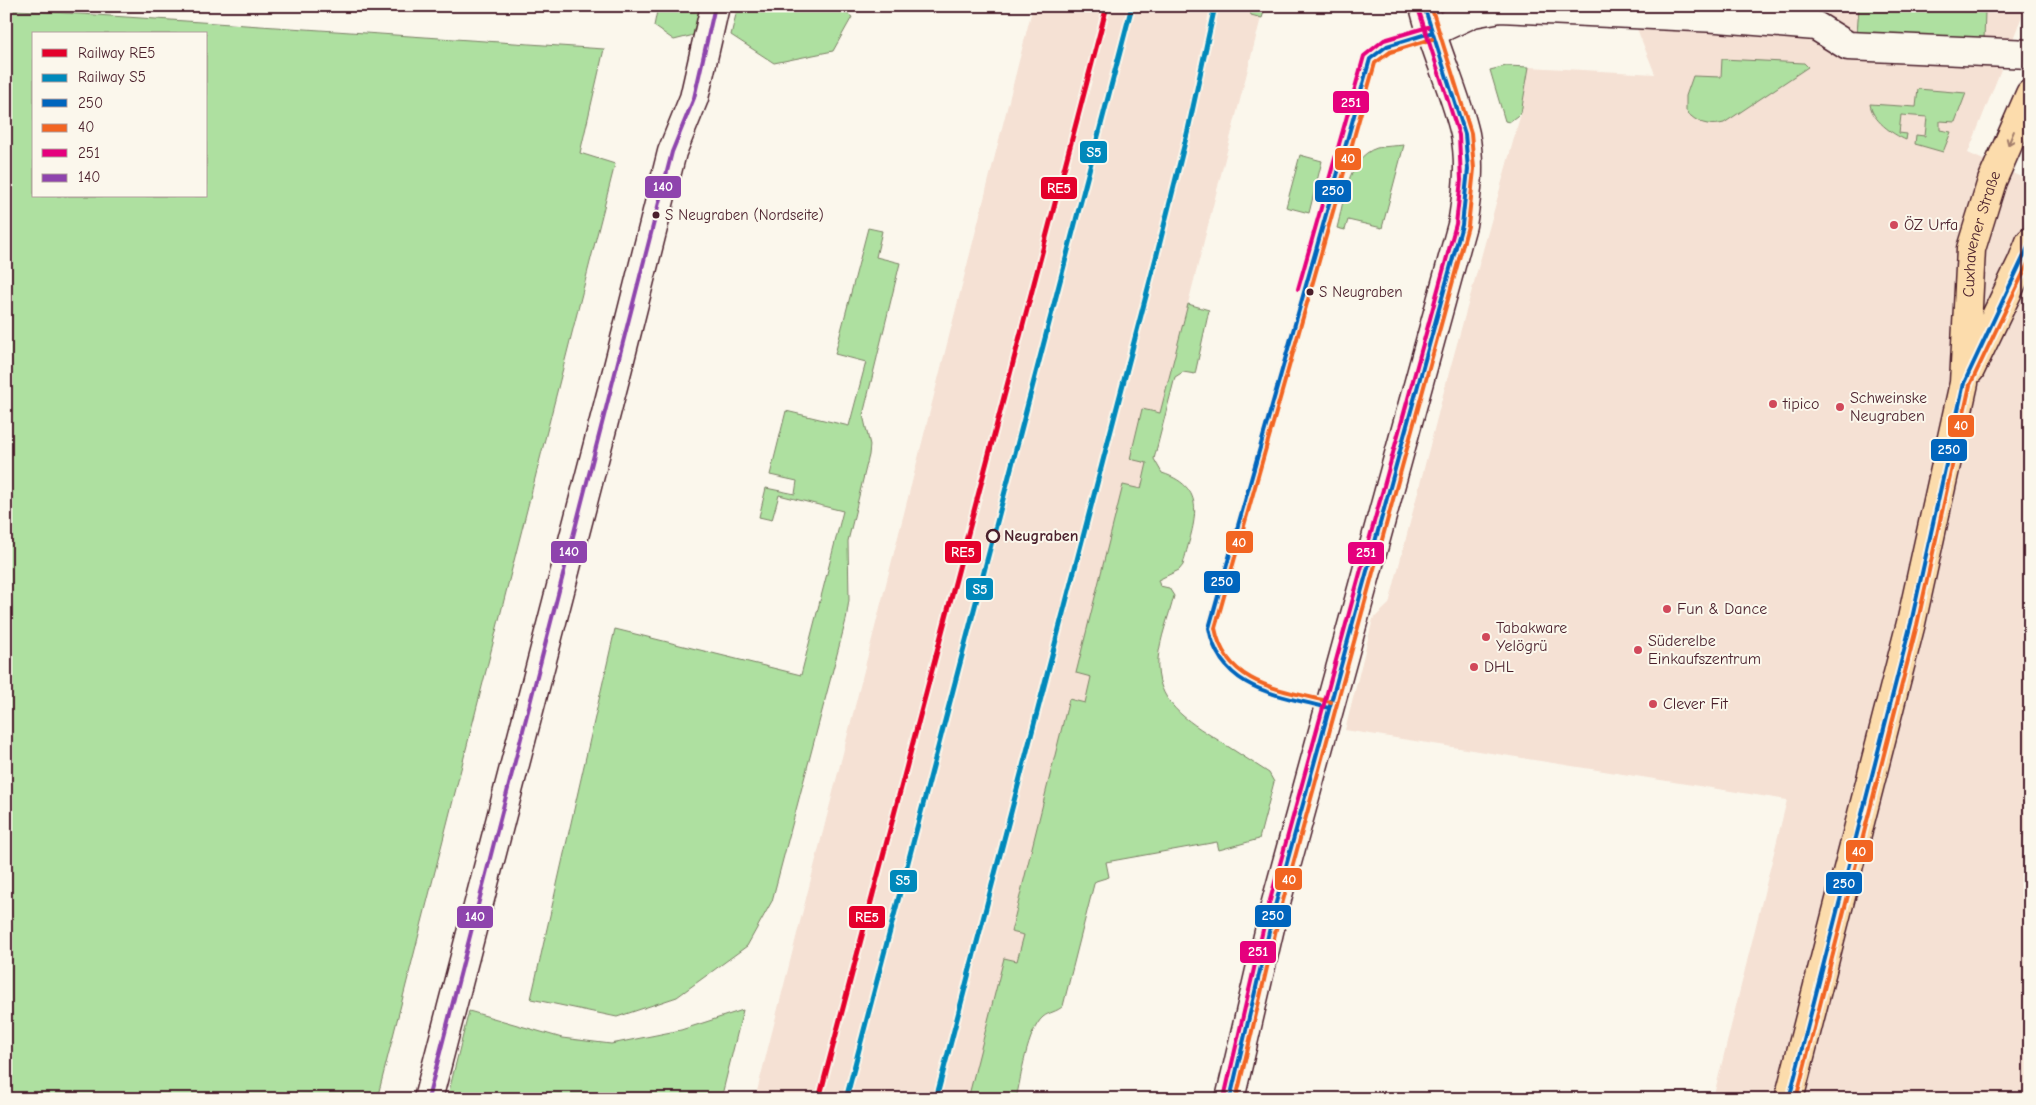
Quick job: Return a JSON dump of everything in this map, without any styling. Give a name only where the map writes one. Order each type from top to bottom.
[{"type":"main road","name":"Cuxhavener Straße","points":[[1789,1099],[1911,623],[1964,383],[1971,249],[1992,181],[2030,94]]},
{"type":"main road","name":"Cuxhavener Straße","points":[[1964,383],[2030,242]]},
{"type":"street","points":[[428,1099],[672,152],[694,98],[715,6]]},
{"type":"street","points":[[1230,1099],[1275,906],[1462,225],[1467,196],[1468,157],[1465,136],[1460,114],[1430,33],[1424,6]]},
{"type":"street","points":[[1430,33],[1472,13],[1500,8],[1718,18],[1816,26],[1848,46],[2030,54]]},
{"type":"shaded area","points":[[1033,6],[1264,6],[985,1099],[755,1099]]},
{"type":"shaded area","points":[[1628,6],[2026,6],[1968,153],[2030,181],[2030,1099],[1713,1099],[1787,800],[1345,730],[1373,619],[1389,604],[1445,387],[1521,113],[1529,67],[1655,74]]},
{"type":"green space","points":[[658,6],[704,6],[698,34],[674,40],[654,26]]},
{"type":"green space","points":[[738,6],[836,6],[852,17],[833,51],[774,63],[731,35]]},
{"type":"green space","points":[[1248,6],[1266,6],[1262,18],[1251,15]]},
{"type":"green space","points":[[1859,6],[1985,12],[1984,40],[1857,34]]},
{"type":"green space","points":[[6,9],[604,49],[580,153],[615,164],[377,1099],[6,1099]]},
{"type":"green space","points":[[1722,59],[1804,63],[1808,67],[1724,123],[1713,125],[1703,123],[1694,119],[1686,111],[1686,96],[1693,76],[1721,77]]},
{"type":"green space","points":[[1506,66],[1529,67],[1521,113],[1509,122],[1505,121],[1490,70]]},
{"type":"green space","points":[[1918,89],[1966,93],[1955,122],[1940,121],[1940,130],[1951,132],[1943,152],[1915,144],[1916,135],[1925,136],[1927,117],[1901,115],[1899,133],[1907,134],[1906,140],[1883,126],[1874,116],[1870,104],[1916,107]]},
{"type":"green space","points":[[1404,145],[1382,228],[1348,220],[1345,230],[1337,228],[1348,182],[1359,161],[1367,153],[1377,148]]},
{"type":"green space","points":[[1300,155],[1322,161],[1309,213],[1286,207]]},
{"type":"green space","points":[[868,228],[882,231],[876,257],[900,263],[863,415],[870,445],[848,541],[849,600],[846,620],[772,901],[747,946],[677,997],[617,1017],[531,999],[615,629],[801,675],[843,511],[779,495],[772,520],[759,517],[766,488],[795,494],[797,481],[770,475],[786,411],[849,426],[866,362],[835,354]]},
{"type":"green space","points":[[1188,304],[1209,310],[1195,374],[1183,372],[1175,377],[1154,459],[1162,473],[1178,480],[1188,489],[1193,499],[1195,510],[1191,536],[1183,565],[1179,570],[1158,580],[1160,586],[1169,588],[1174,596],[1161,643],[1158,674],[1167,698],[1184,717],[1269,773],[1274,782],[1259,839],[1219,850],[1217,842],[1106,862],[1109,877],[1096,881],[1094,884],[1063,1006],[1043,1017],[1037,1024],[1025,1055],[1016,1099],[968,1099],[1004,958],[1017,961],[1024,935],[1011,932],[1069,699],[1085,703],[1091,677],[1076,673],[1123,485],[1141,489],[1147,463],[1130,459],[1142,409],[1160,413]]},
{"type":"green space","points":[[743,1010],[721,1099],[447,1099],[469,1011],[562,1038],[611,1044],[681,1030]]},
{"type":"rail line","name":"RE5","points":[[819,1099],[1107,6]]},
{"type":"rail line","name":"S5","points":[[846,1099],[1132,6]]},
{"type":"rail line","name":"S5","points":[[936,1099],[1157,254],[1188,130],[1215,6]]},
{"type":"transit line","name":"140","points":[[428,1099],[672,152],[694,98],[715,6]]},
{"type":"transit line","name":"250","points":[[1230,1099],[1275,906],[1462,225],[1468,169],[1465,134],[1424,6]]},
{"type":"transit line","name":"40","points":[[1236,1099],[1281,908],[1468,226],[1474,169],[1471,133],[1431,6]]},
{"type":"transit line","name":"251","points":[[1224,1098],[1269,904],[1456,224],[1461,180],[1459,135],[1418,8]]},
{"type":"transit line","name":"251","points":[[1298,289],[1364,56],[1384,40],[1428,27]]},
{"type":"transit line","name":"250","points":[[1329,708],[1272,693],[1238,677],[1225,665],[1215,649],[1209,628],[1370,59],[1387,46],[1430,33]]},
{"type":"transit line","name":"40","points":[[1331,702],[1276,689],[1244,674],[1231,662],[1221,647],[1215,628],[1375,63],[1390,52],[1432,39]]},
{"type":"transit line","name":"250","points":[[1789,1099],[1911,623],[1964,383],[2030,243]]},
{"type":"transit line","name":"40","points":[[1796,1099],[1917,625],[1970,385],[2030,259]]},
{"type":"place","name":"S Neugraben (Nordseite)","points":[[656,215]]},
{"type":"place","name":"ÖZ Urfa","points":[[1894,225]]},
{"type":"place","name":"S Neugraben","points":[[1310,292]]},
{"type":"place","name":"tipico","points":[[1773,404]]},
{"type":"place","name":"Schweinske Neugraben","points":[[1840,407]]},
{"type":"place","name":"Neugraben","points":[[993,536]]},
{"type":"place","name":"Fun & Dance","points":[[1667,609]]},
{"type":"place","name":"Tabakware Yelögrü","points":[[1486,637]]},
{"type":"place","name":"Süderelbe Einkaufszentrum","points":[[1638,650]]},
{"type":"place","name":"DHL","points":[[1474,667]]},
{"type":"place","name":"Clever Fit","points":[[1653,704]]}]
